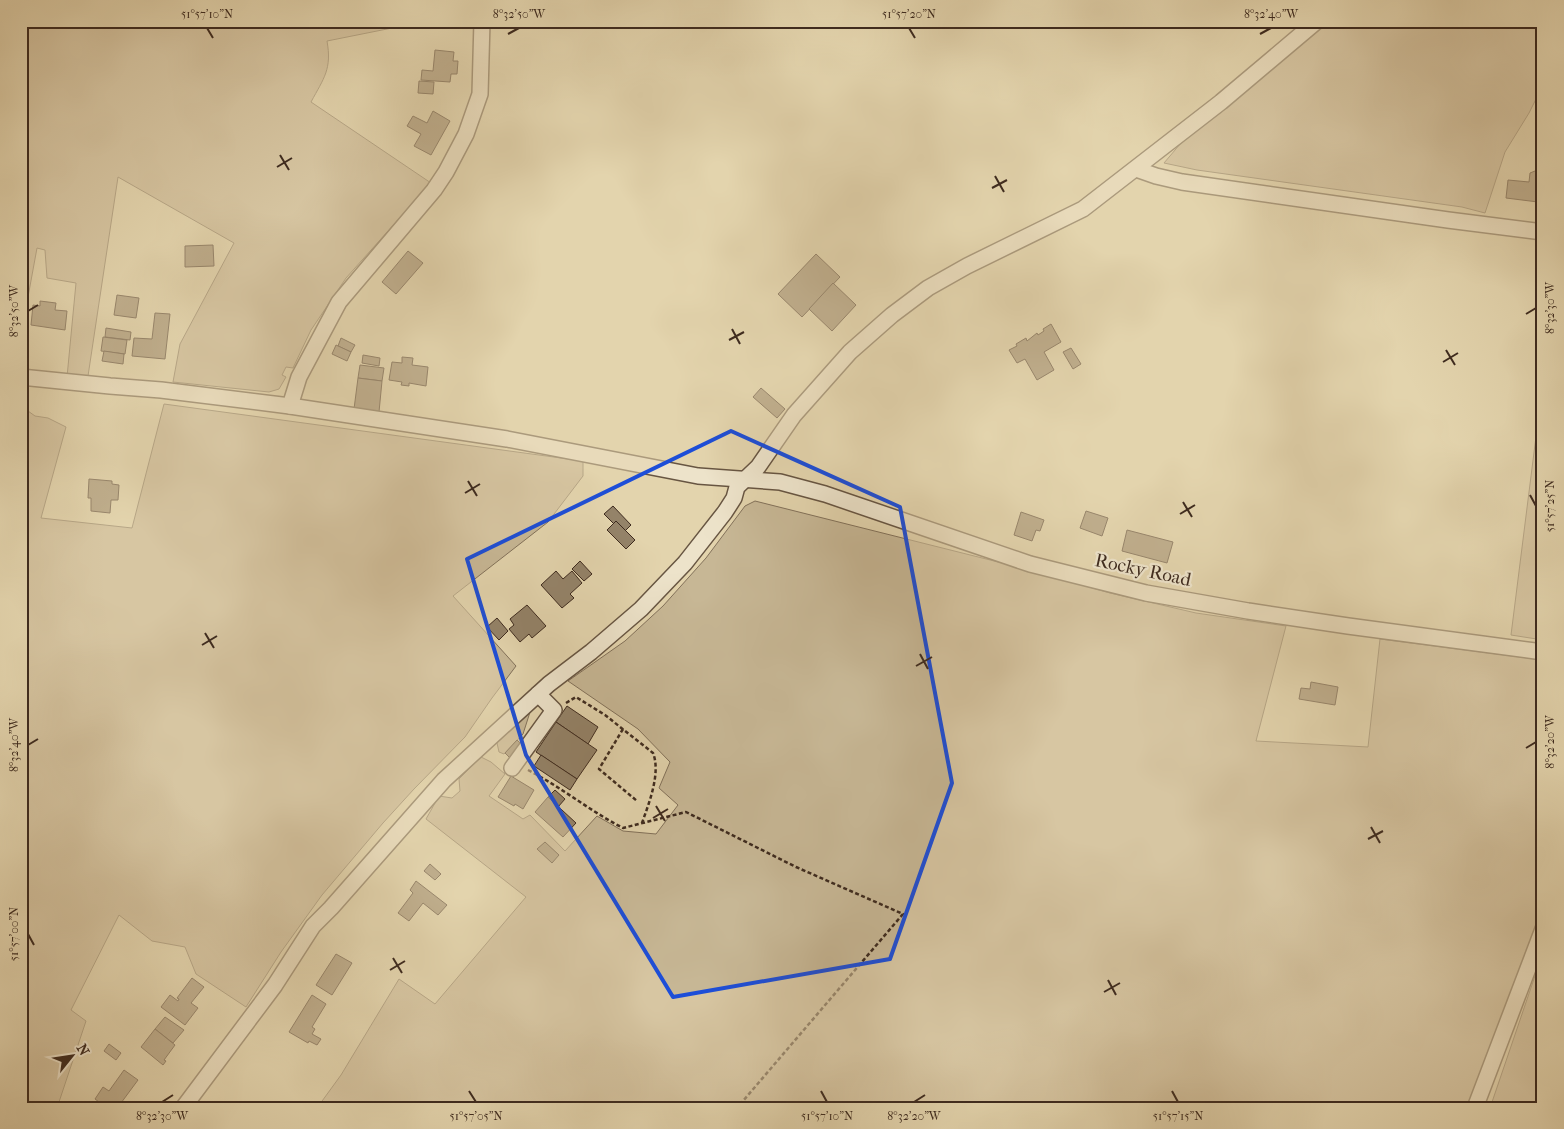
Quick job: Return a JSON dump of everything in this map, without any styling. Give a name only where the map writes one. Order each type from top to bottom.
[{"type":"street","points":[[290,406],[298,377],[339,302],[434,190],[466,134],[480,94],[482,21]]},
{"type":"street","points":[[183,1108],[275,985],[313,926],[444,780],[538,694],[591,652],[650,600],[685,563],[715,527],[734,498],[736,487],[758,467],[800,408],[850,352],[892,315],[928,288],[967,266],[1083,209],[1228,96],[1317,21]]},
{"type":"street","points":[[1136,169],[1182,182],[1543,232]]},
{"type":"street","name":"Rocky Road","points":[[21,377],[161,390],[290,406],[507,440],[698,476],[746,478],[780,482],[816,492],[1030,564],[1146,593],[1339,625],[1543,652]]},
{"type":"street","points":[[513,766],[554,710],[538,694]]},
{"type":"street","points":[[1476,1108],[1543,929]]},
{"type":"path","points":[[554,710],[576,697],[605,715],[654,753],[656,761],[652,794],[642,823]]},
{"type":"path","points":[[623,729],[599,769],[637,801]]},
{"type":"path","points":[[513,766],[552,782],[605,819],[623,828],[686,812],[796,867],[903,914],[738,1108]]},
{"type":"highlighted area","points":[[731,431],[900,507],[952,783],[890,959],[673,997],[526,755],[467,559]]},
{"type":"shaded area","points":[[21,21],[427,21],[327,41],[328,66],[311,102],[431,183],[346,278],[311,330],[293,368],[286,367],[282,375],[286,377],[279,389],[269,392],[173,382],[180,344],[234,243],[118,177],[88,376],[67,377],[76,283],[47,278],[45,250],[37,248],[28,297],[21,296]]},
{"type":"shaded area","points":[[1330,21],[1543,21],[1543,85],[1529,113],[1505,152],[1485,213],[1462,207],[1197,170],[1164,163],[1181,143]]},
{"type":"shaded area","points":[[1543,381],[1543,640],[1511,635]]},
{"type":"shaded area","points":[[164,404],[583,461],[583,476],[548,522],[453,596],[516,666],[465,737],[383,823],[322,895],[281,952],[246,1007],[196,974],[185,947],[152,941],[119,915],[71,1010],[86,1021],[57,1108],[21,1108],[21,406],[35,416],[48,418],[66,427],[41,518],[132,528]]},
{"type":"shaded area","points":[[755,501],[1030,570],[1110,593],[1196,613],[1286,626],[1256,741],[1368,747],[1380,639],[1543,660],[1543,907],[1468,1108],[317,1108],[341,1075],[399,979],[435,1004],[526,897],[426,819],[439,796],[452,798],[460,791],[459,779],[481,757],[491,762],[505,774],[489,796],[523,819],[530,815],[565,851],[597,816],[623,831],[656,834],[678,805],[659,788],[670,762],[638,729],[568,681],[625,641],[663,606],[706,558],[745,506]]},
{"type":"shaded area","points":[[531,709],[523,734],[504,754],[499,752],[497,743]]},
{"type":"shaded area","points":[[1543,954],[1543,1108],[1490,1108],[1536,973]]},
{"type":"building","points":[[435,50],[454,52],[453,61],[458,61],[457,74],[451,74],[450,82],[421,80],[422,70],[433,71]]},
{"type":"building","points":[[419,81],[434,82],[433,94],[418,93]]},
{"type":"building","points":[[433,111],[450,121],[431,155],[414,146],[421,134],[407,126],[413,116],[427,123]]},
{"type":"building","points":[[1535,171],[1542,175],[1538,202],[1506,198],[1508,180],[1529,182],[1530,173]]},
{"type":"building","points":[[213,245],[214,266],[185,267],[185,246]]},
{"type":"building","points":[[408,251],[423,263],[396,294],[382,282]]},
{"type":"building","points":[[816,254],[840,277],[802,317],[778,294]]},
{"type":"building","points":[[833,283],[856,305],[832,331],[809,309]]},
{"type":"building","points":[[117,295],[139,298],[136,318],[114,315]]},
{"type":"building","points":[[40,301],[56,303],[55,310],[67,311],[65,330],[31,325],[33,305],[40,306]]},
{"type":"building","points":[[155,313],[170,314],[165,359],[132,356],[134,338],[152,339]]},
{"type":"building","points":[[1051,324],[1061,342],[1044,352],[1054,370],[1037,380],[1025,359],[1017,363],[1009,350],[1026,338],[1027,341],[1037,333],[1038,335]]},
{"type":"building","points":[[106,328],[131,332],[130,340],[105,337]]},
{"type":"building","points":[[103,337],[127,340],[125,354],[101,351]]},
{"type":"building","points":[[341,338],[355,345],[351,352],[338,346]]},
{"type":"building","points":[[336,345],[351,352],[347,361],[332,354]]},
{"type":"building","points":[[1071,348],[1081,364],[1073,369],[1063,352]]},
{"type":"building","points":[[104,351],[124,354],[123,364],[102,361]]},
{"type":"building","points":[[363,355],[380,358],[379,366],[362,363]]},
{"type":"building","points":[[402,357],[413,358],[412,365],[428,367],[426,386],[409,383],[409,386],[401,385],[402,382],[389,380],[392,362],[402,363]]},
{"type":"building","points":[[360,365],[384,368],[382,381],[358,378]]},
{"type":"building","points":[[358,378],[382,381],[379,412],[354,409]]},
{"type":"building","points":[[761,388],[785,409],[777,418],[753,397]]},
{"type":"building","points":[[89,479],[112,481],[112,484],[119,485],[118,500],[111,500],[110,513],[91,511],[91,498],[88,498]]},
{"type":"building","points":[[613,506],[631,525],[625,531],[616,521],[614,524],[604,514]]},
{"type":"building","points":[[1086,511],[1108,518],[1102,536],[1080,528]]},
{"type":"building","points":[[1021,512],[1044,520],[1040,531],[1036,530],[1032,541],[1014,535]]},
{"type":"building","points":[[616,521],[635,540],[626,549],[607,530]]},
{"type":"building","points":[[1127,530],[1173,542],[1167,563],[1122,551]]},
{"type":"building","points":[[580,561],[592,574],[584,581],[572,569]]},
{"type":"building","points":[[556,571],[563,579],[572,571],[582,583],[570,594],[574,598],[562,608],[541,585]]},
{"type":"building","points":[[527,605],[546,626],[532,638],[529,634],[520,642],[509,629],[514,625],[510,619]]},
{"type":"building","points":[[497,618],[508,631],[499,640],[487,627]]},
{"type":"building","points":[[1311,682],[1338,687],[1335,705],[1299,699],[1301,688],[1310,689]]},
{"type":"building","points":[[567,706],[598,727],[588,744],[556,722]]},
{"type":"building","points":[[556,722],[597,750],[577,779],[536,752]]},
{"type":"building","points":[[517,740],[522,745],[510,758],[505,753]]},
{"type":"building","points":[[541,755],[577,779],[570,790],[534,766]]},
{"type":"building","points":[[511,776],[534,790],[523,809],[498,797]]},
{"type":"building","points":[[555,790],[565,799],[558,807],[548,797]]},
{"type":"building","points":[[548,797],[576,823],[563,837],[535,812]]},
{"type":"building","points":[[545,842],[559,855],[552,863],[537,849]]},
{"type":"building","points":[[430,864],[441,874],[435,880],[424,871]]},
{"type":"building","points":[[416,881],[447,905],[438,915],[423,903],[409,921],[398,913],[413,893],[410,890]]},
{"type":"building","points":[[336,954],[352,963],[332,995],[316,985]]},
{"type":"building","points":[[192,978],[204,987],[191,1003],[198,1008],[185,1025],[161,1007],[170,995],[178,1001],[179,999],[177,998]]},
{"type":"building","points":[[312,995],[326,1004],[312,1027],[315,1029],[312,1034],[321,1039],[317,1045],[309,1041],[308,1043],[289,1032]]},
{"type":"building","points":[[165,1017],[184,1030],[173,1043],[155,1029]]},
{"type":"building","points":[[155,1029],[175,1045],[164,1060],[166,1061],[163,1065],[141,1047]]},
{"type":"building","points":[[109,1044],[121,1053],[116,1060],[104,1051]]},
{"type":"building","points":[[124,1070],[138,1080],[121,1103],[124,1104],[121,1108],[107,1108],[95,1099],[103,1087],[109,1091]]}]
